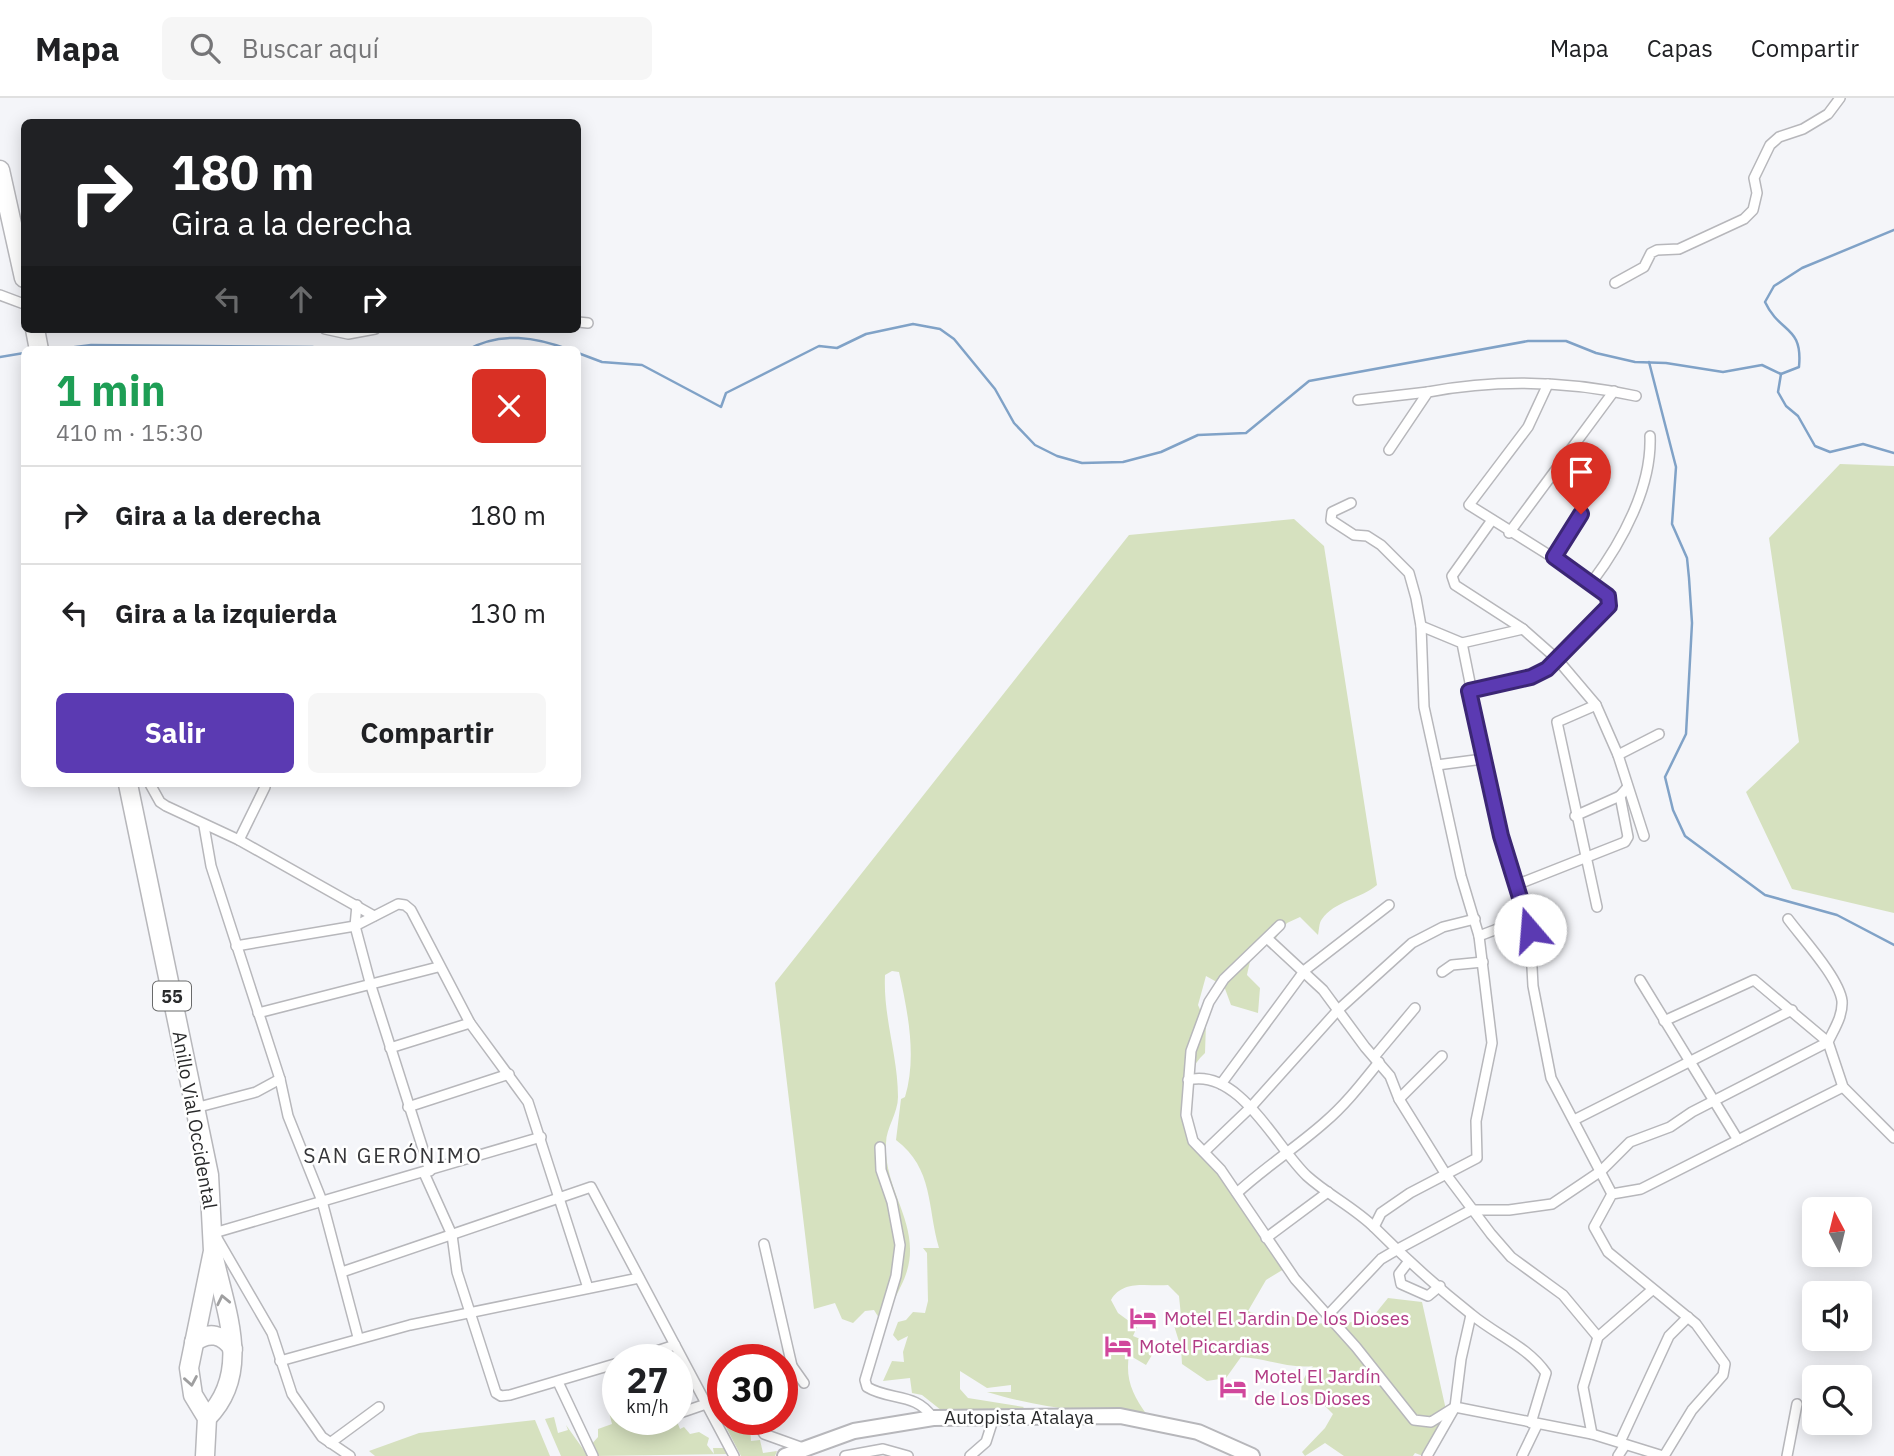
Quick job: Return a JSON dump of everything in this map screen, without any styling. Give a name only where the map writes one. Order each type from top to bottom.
[{"type":"highway","points":[[0,170],[21,264]]},
{"type":"highway","name":"Anillo Vial Occidental","points":[[129,787],[209,1175],[213,1251],[189,1368],[190,1382],[207,1418],[205,1456]]},
{"type":"highway","name":"Anillo Vial Occidental","points":[[207,1418],[229,1387],[233,1349],[213,1251]]},
{"type":"highway","points":[[194,1342],[200,1337],[215,1335],[233,1349]]},
{"type":"main road","name":"Autopista Atalaya","points":[[785,1456],[854,1431],[933,1418],[1120,1416],[1147,1419],[1198,1432],[1252,1456]]},
{"type":"street","points":[[1615,283],[1644,267],[1651,253],[1657,250],[1679,249],[1744,219],[1753,210],[1757,193],[1754,178],[1770,145],[1779,137],[1803,130],[1828,114],[1840,98]]},
{"type":"street","points":[[0,295],[21,303]]},
{"type":"street","points":[[581,322],[588,323]]},
{"type":"street","points":[[1358,400],[1429,392],[1470,384],[1548,384],[1636,396]]},
{"type":"street","points":[[1469,691],[1531,677],[1557,659],[1609,606],[1608,596],[1592,582],[1554,557],[1509,533],[1469,505],[1528,428],[1548,384]]},
{"type":"street","points":[[1509,533],[1614,391]]},
{"type":"street","points":[[1389,450],[1429,392]]},
{"type":"street","points":[[1592,582],[1623,537],[1647,472],[1650,436]]},
{"type":"street","points":[[1351,503],[1332,512],[1331,520],[1354,535],[1367,536],[1381,545],[1409,573],[1421,626],[1424,707],[1461,876],[1479,936],[1492,1043],[1476,1121],[1477,1158],[1445,1173],[1381,1213],[1374,1227]]},
{"type":"street","points":[[1554,557],[1581,514]]},
{"type":"street","points":[[1492,520],[1452,576],[1455,585],[1523,629],[1557,659],[1596,705],[1618,754],[1644,836]]},
{"type":"street","points":[[1421,626],[1462,643],[1523,629]]},
{"type":"street","points":[[1462,643],[1483,759],[1530,930],[1533,986],[1551,1078],[1612,1194]]},
{"type":"street","points":[[1596,705],[1557,722],[1575,816],[1597,907]]},
{"type":"street","points":[[1618,754],[1659,734]]},
{"type":"street","points":[[1437,765],[1483,759]]},
{"type":"street","points":[[152,787],[160,802],[204,826],[239,840],[374,916]]},
{"type":"street","points":[[239,840],[265,787]]},
{"type":"street","points":[[1575,816],[1620,796],[1628,788]]},
{"type":"street","points":[[1516,885],[1625,842],[1628,837],[1620,796]]},
{"type":"street","points":[[204,826],[211,866],[280,1079],[288,1116],[322,1201],[358,1337]]},
{"type":"street","points":[[236,946],[355,926],[398,904],[405,905],[470,1023],[528,1102],[588,1288]]},
{"type":"street","points":[[357,905],[355,926],[370,986],[427,1172],[452,1235],[457,1272],[496,1393],[501,1396],[510,1395],[602,1368]]},
{"type":"street","points":[[1221,1084],[1305,970],[1389,905]]},
{"type":"street","points":[[1479,936],[1526,918]]},
{"type":"street","points":[[1204,1152],[1251,1107],[1338,1010],[1412,943],[1443,927],[1475,919]]},
{"type":"street","points":[[1328,1315],[1381,1259],[1398,1249],[1471,1210],[1509,1210],[1552,1204],[1601,1171],[1630,1142],[1670,1127],[1692,1112],[1828,1042],[1841,1016],[1842,1000],[1836,985],[1788,919]]},
{"type":"street","points":[[1280,925],[1224,979],[1209,1002],[1191,1051],[1186,1115],[1194,1141],[1237,1193],[1295,1279],[1414,1420],[1432,1422],[1455,1407],[1592,1434],[1663,1456],[1692,1410],[1723,1375],[1725,1364],[1710,1341],[1688,1317],[1608,1252],[1594,1227],[1612,1194]]},
{"type":"street","points":[[1268,939],[1305,970],[1390,1076],[1399,1099],[1471,1210],[1511,1257],[1563,1295],[1598,1337]]},
{"type":"street","points":[[1442,972],[1452,965],[1483,962]]},
{"type":"street","points":[[258,1013],[438,967]]},
{"type":"street","points":[[1664,1021],[1754,979],[1828,1042],[1843,1087],[1894,1138]]},
{"type":"street","points":[[1640,980],[1738,1140]]},
{"type":"street","points":[[1237,1193],[1345,1104],[1415,1008]]},
{"type":"street","points":[[1574,1120],[1792,1010]]},
{"type":"street","points":[[390,1048],[470,1023]]},
{"type":"street","points":[[1399,1099],[1442,1056]]},
{"type":"street","points":[[408,1107],[509,1074]]},
{"type":"street","points":[[1188,1080],[1199,1077],[1221,1084],[1251,1107],[1307,1175],[1374,1227],[1471,1315],[1534,1357],[1546,1373],[1534,1424],[1522,1456]]},
{"type":"street","points":[[195,1108],[256,1092],[280,1079]]},
{"type":"street","points":[[1612,1194],[1641,1189],[1843,1087]]},
{"type":"street","points":[[350,1456],[330,1443],[292,1394],[272,1333],[214,1233],[541,1137]]},
{"type":"street","points":[[880,1147],[881,1170],[892,1202],[900,1245],[896,1276],[865,1380],[867,1387],[873,1390],[910,1398],[925,1405],[933,1418]]},
{"type":"street","points":[[342,1272],[591,1187],[674,1344]]},
{"type":"street","points":[[1266,1238],[1328,1192]]},
{"type":"street","points":[[764,1244],[781,1344]]},
{"type":"street","points":[[1409,1261],[1399,1274],[1401,1284],[1428,1296],[1440,1286]]},
{"type":"street","points":[[280,1361],[358,1337],[639,1278]]},
{"type":"street","points":[[1592,1434],[1583,1387],[1598,1337],[1652,1290]]},
{"type":"street","points":[[1427,1456],[1455,1407],[1461,1359],[1471,1315]]},
{"type":"street","points":[[1618,1456],[1669,1336],[1688,1317]]},
{"type":"street","points":[[693,1379],[734,1456]]},
{"type":"street","points":[[798,1379],[804,1383]]},
{"type":"street","points":[[558,1382],[593,1456]]},
{"type":"street","points":[[693,1408],[706,1404]]},
{"type":"street","points":[[1787,1456],[1797,1404]]},
{"type":"street","points":[[330,1443],[379,1407]]},
{"type":"street","points":[[970,1456],[986,1442],[994,1417]]},
{"type":"street","points":[[767,1435],[803,1448]]},
{"type":"street","points":[[845,1456],[883,1449],[908,1456]]},
{"type":"green space","points":[[1840,464],[1894,466],[1894,913],[1792,889],[1746,792],[1799,742],[1769,538]]},
{"type":"green space","points":[[1294,519],[1324,546],[1377,885],[1327,913],[1320,922],[1318,935],[1300,917],[1287,923],[1276,938],[1258,945],[1252,954],[1247,975],[1260,988],[1258,1013],[1231,1005],[1224,986],[1206,976],[1198,1005],[1206,1023],[1205,1053],[1191,1072],[1188,1083],[1190,1142],[1219,1171],[1284,1269],[1266,1280],[1248,1311],[1265,1317],[1286,1314],[1303,1321],[1333,1325],[1371,1319],[1388,1298],[1422,1302],[1448,1419],[1423,1456],[1415,1453],[1413,1456],[1344,1456],[1325,1443],[1305,1456],[1302,1452],[1325,1428],[1333,1414],[1324,1405],[1303,1403],[1302,1383],[1313,1366],[1295,1366],[1241,1357],[1226,1378],[1207,1381],[1182,1364],[1181,1348],[1172,1319],[1181,1316],[1179,1296],[1168,1285],[1136,1285],[1122,1289],[1111,1300],[1118,1313],[1137,1327],[1133,1336],[1145,1341],[1155,1350],[1146,1365],[1129,1355],[1131,1387],[1147,1415],[1067,1409],[1008,1398],[987,1392],[1011,1392],[1011,1385],[987,1388],[960,1371],[960,1389],[968,1398],[1024,1407],[1020,1411],[946,1414],[922,1395],[912,1393],[910,1378],[883,1381],[892,1361],[904,1362],[903,1352],[908,1336],[898,1341],[893,1335],[898,1322],[906,1320],[913,1312],[925,1313],[928,1301],[927,1253],[923,1248],[939,1248],[923,1176],[908,1151],[896,1140],[901,1099],[905,1097],[909,1082],[911,1051],[899,972],[892,971],[885,975],[886,1006],[898,1097],[886,1143],[891,1180],[908,1231],[908,1268],[896,1296],[883,1315],[879,1318],[874,1310],[865,1311],[853,1323],[842,1319],[835,1303],[814,1309],[775,983],[1129,535]]},
{"type":"green space","points":[[554,1417],[558,1433],[568,1430],[566,1425],[588,1456],[561,1456],[545,1419]]},
{"type":"green space","points":[[535,1420],[550,1456],[375,1456],[369,1451],[419,1433]]},
{"type":"green space","points":[[602,1428],[602,1435],[693,1435],[699,1432],[709,1438],[707,1445],[714,1454],[713,1448],[726,1448],[729,1454],[594,1456],[590,1446],[598,1437],[598,1429]]},
{"type":"green space","points":[[730,1435],[751,1435],[751,1441],[760,1440],[763,1453],[777,1451],[775,1456],[741,1456]]},
{"type":"waterway","points":[[581,354],[602,362],[642,365],[721,407],[726,393],[819,346],[837,348],[866,334],[913,324],[940,329],[954,339],[995,389],[1014,423],[1035,445],[1057,456],[1082,463],[1123,462],[1161,452],[1198,435],[1246,433],[1309,381],[1528,341],[1566,341],[1596,353],[1635,362],[1666,363],[1723,372],[1762,365],[1781,374],[1799,367],[1799,353],[1794,336],[1777,320],[1765,302],[1774,286],[1802,268],[1894,230]]},
{"type":"waterway","points":[[476,346],[506,338],[531,339],[557,346]]},
{"type":"waterway","points":[[83,346],[202,346]]},
{"type":"waterway","points":[[0,357],[21,354]]},
{"type":"waterway","points":[[1649,362],[1676,467],[1672,524],[1687,558],[1692,623],[1686,734],[1665,777],[1673,810],[1685,836],[1765,895],[1837,915],[1894,945]]},
{"type":"waterway","points":[[1781,374],[1778,392],[1786,406],[1798,416],[1815,446],[1830,452],[1863,444],[1894,453]]},
{"type":"place","name":"Motel El Jardin De los Dioses","points":[[1143,1318]]},
{"type":"place","name":"Motel Picardias","points":[[1118,1346]]},
{"type":"place","name":"Motel El Jardín de Los Dioses","points":[[1233,1387]]},
{"type":"district","name":"SAN GERÓNIMO","points":[[393,1155]]},
{"type":"route","points":[[1530,930],[1501,836],[1469,691],[1531,677],[1547,669],[1609,606],[1608,596],[1554,557],[1581,514]]}]
